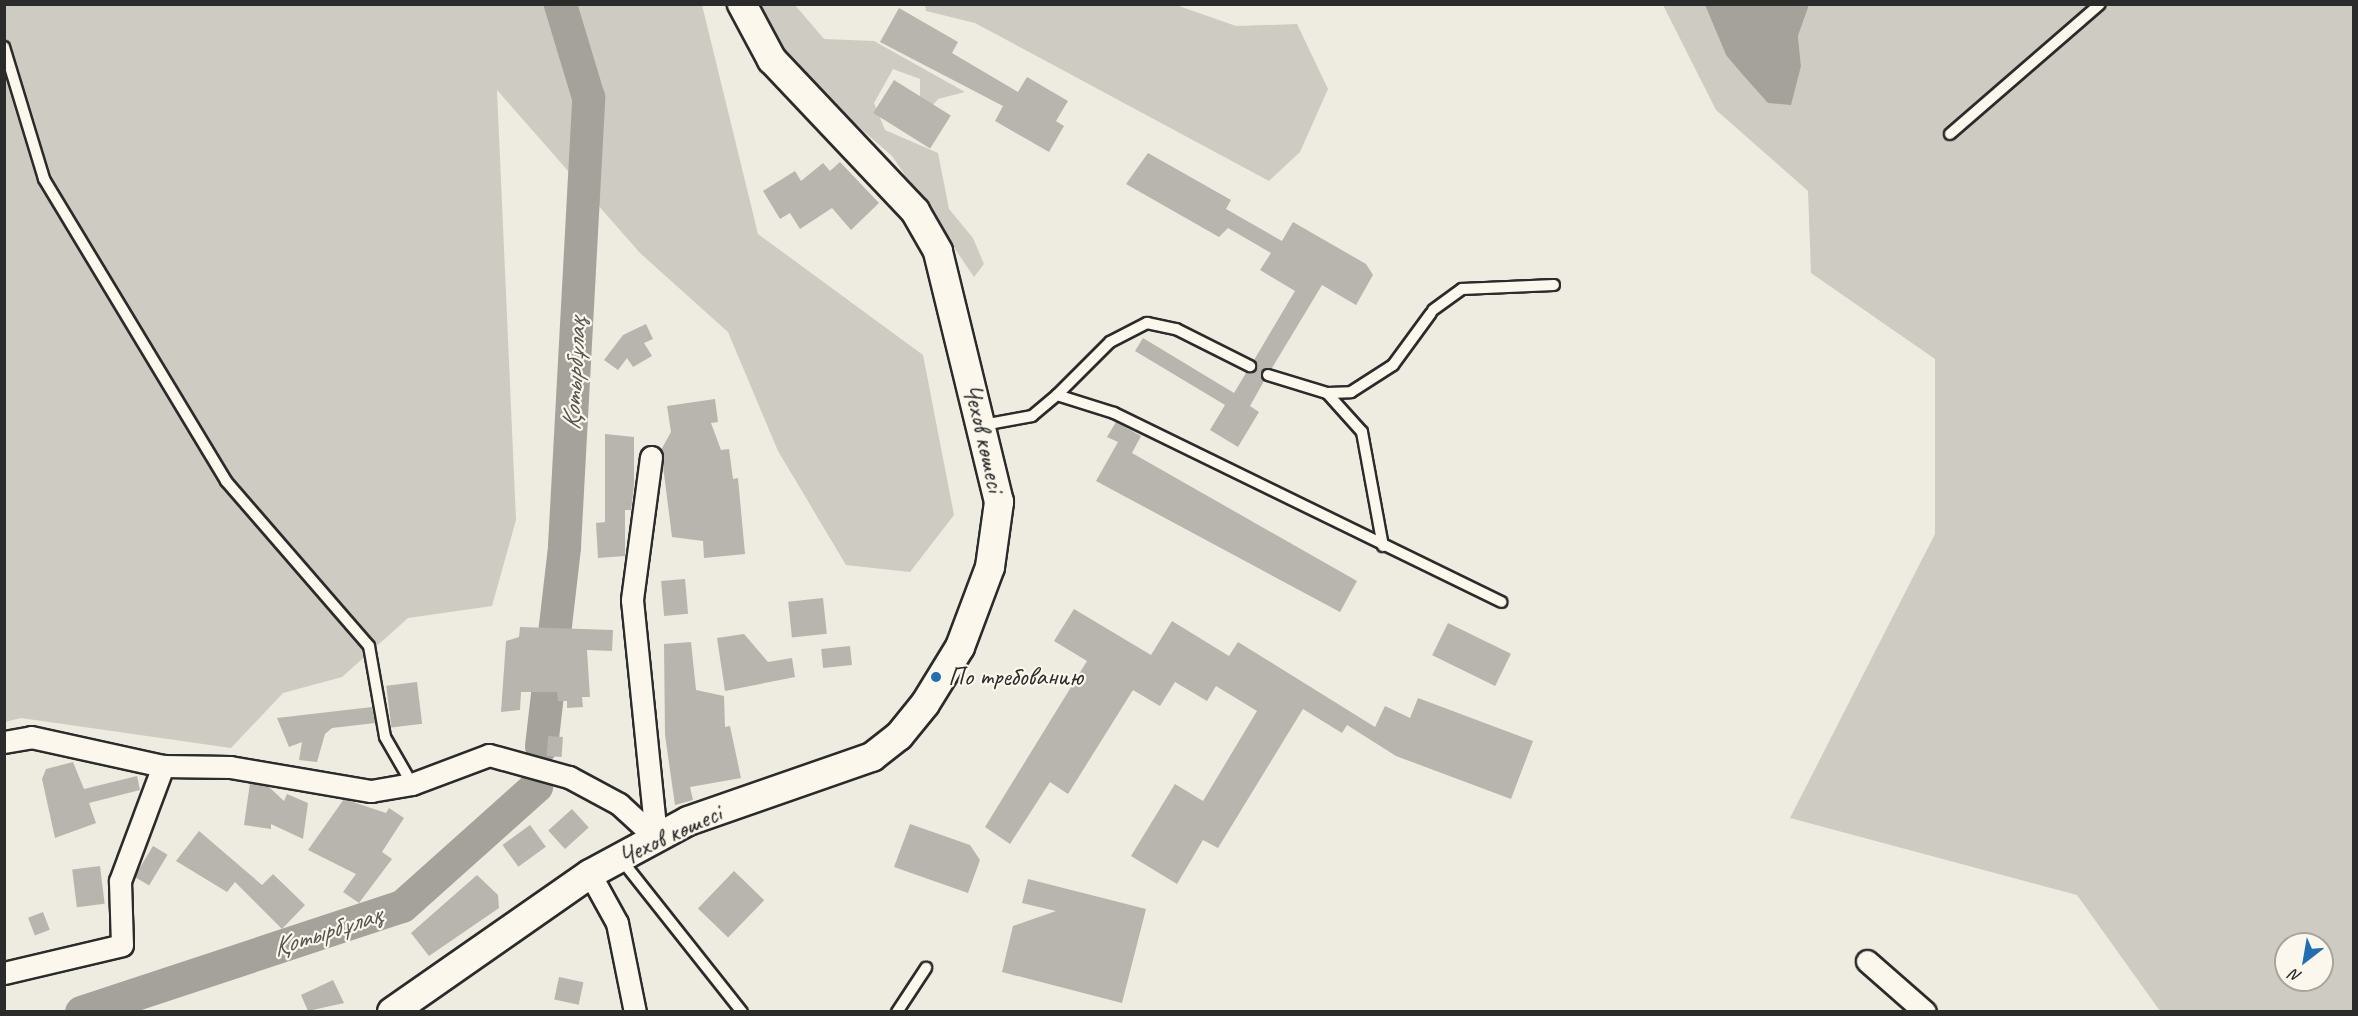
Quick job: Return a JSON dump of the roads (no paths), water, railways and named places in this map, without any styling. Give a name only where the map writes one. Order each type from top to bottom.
[{"type":"main road","name":"Чехов көшесі","points":[[392,1011],[590,874],[656,838],[688,821],[855,765],[899,736],[960,647],[990,567],[999,502],[983,425],[938,251],[921,221],[772,60],[742,4]]},
{"type":"street","points":[[651,456],[632,600],[656,838]]},
{"type":"street","points":[[4,742],[32,737],[163,766],[230,767],[371,791],[412,784],[489,755],[569,777],[619,804],[656,838]]},
{"type":"street","points":[[4,973],[122,945],[120,880],[163,766]]},
{"type":"street","points":[[590,874],[617,923],[635,1011]]},
{"type":"street","points":[[1867,961],[1925,1011]]},
{"type":"lane","points":[[1950,134],[2100,4]]},
{"type":"lane","points":[[4,47],[44,179],[226,481],[369,646],[385,737],[412,784]]},
{"type":"lane","points":[[1268,375],[1327,393],[1351,392],[1376,381],[1432,312],[1462,289],[1554,285]]},
{"type":"lane","points":[[983,425],[1032,416],[1057,395],[1110,342],[1147,323],[1176,329],[1250,366]]},
{"type":"lane","points":[[1327,393],[1362,432],[1383,546]]},
{"type":"lane","points":[[1057,395],[1146,425],[1383,546],[1501,602]]},
{"type":"lane","points":[[620,858],[742,1011]]},
{"type":"lane","points":[[897,1011],[926,968]]},
{"type":"waterway","name":"Қотырбұлақ","points":[[541,746],[564,546],[588,97],[560,4]]},
{"type":"waterway","name":"Қотырбұлақ","points":[[81,1012],[402,906],[536,786]]},
{"type":"place","name":"По требованию","points":[[936,677]]}]
